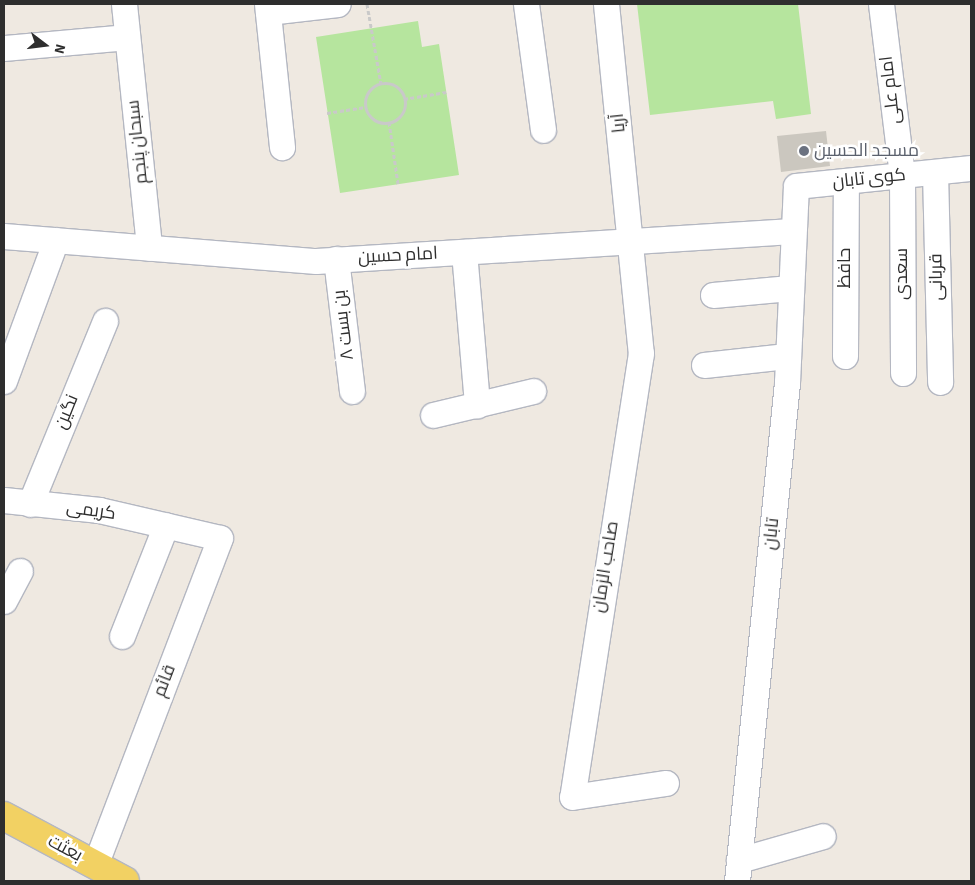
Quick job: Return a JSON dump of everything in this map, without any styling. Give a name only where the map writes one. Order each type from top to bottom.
[{"type":"main road","name":"بعثت","points":[[4,816],[125,881]]},
{"type":"street","name":"سبحان پنجم","points":[[124,4],[149,248]]},
{"type":"street","points":[[282,147],[267,8],[338,4]]},
{"type":"street","points":[[526,4],[543,130]]},
{"type":"street","name":"آریا","points":[[606,4],[632,242]]},
{"type":"street","name":"امام علی","points":[[881,4],[902,175]]},
{"type":"street","points":[[4,48],[127,37]]},
{"type":"street","name":"کوی تابان","points":[[796,186],[971,168]]},
{"type":"street","name":"قربانی","points":[[935,172],[940,382]]},
{"type":"street","name":"سعدی","points":[[902,175],[903,373]]},
{"type":"street","name":"حافظ","points":[[845,356],[846,181]]},
{"type":"street","name":"تابان","points":[[738,870],[788,356],[792,231],[796,186]]},
{"type":"street","name":"امام حسین","points":[[4,235],[149,248],[336,259],[792,231]]},
{"type":"street","points":[[4,381],[56,240]]},
{"type":"street","name":"صاحب الزمان","points":[[632,242],[641,352],[572,797],[666,783]]},
{"type":"street","points":[[464,252],[477,405]]},
{"type":"street","name":"بن بست ۸","points":[[336,259],[352,391]]},
{"type":"street","points":[[713,295],[790,288]]},
{"type":"street","name":"نگین","points":[[30,504],[105,321]]},
{"type":"street","points":[[704,365],[788,356]]},
{"type":"street","points":[[433,415],[533,391]]},
{"type":"street","name":"کریمی","points":[[4,500],[99,510],[171,526]]},
{"type":"street","points":[[122,636],[171,526]]},
{"type":"street","name":"قائم","points":[[95,865],[220,538],[171,526]]},
{"type":"street","points":[[4,601],[20,571]]},
{"type":"street","points":[[738,870],[823,836]]},
{"type":"path","points":[[368,4],[381,84]]},
{"type":"path","points":[[381,84],[397,87],[404,99],[400,116],[389,122],[377,121],[366,107],[368,94],[381,84]]},
{"type":"path","points":[[404,99],[446,92]]},
{"type":"path","points":[[328,113],[366,107]]},
{"type":"path","points":[[389,122],[398,184]]},
{"type":"green space","points":[[637,4],[798,4],[811,114],[776,119],[773,101],[650,115]]},
{"type":"green space","points":[[418,21],[422,47],[439,44],[459,175],[340,193],[316,37]]},
{"type":"building","name":"مسجد الحسین","points":[[826,131],[830,166],[781,172],[777,136]]},
{"type":"place","name":"مسجد الحسین","points":[[804,151]]}]
